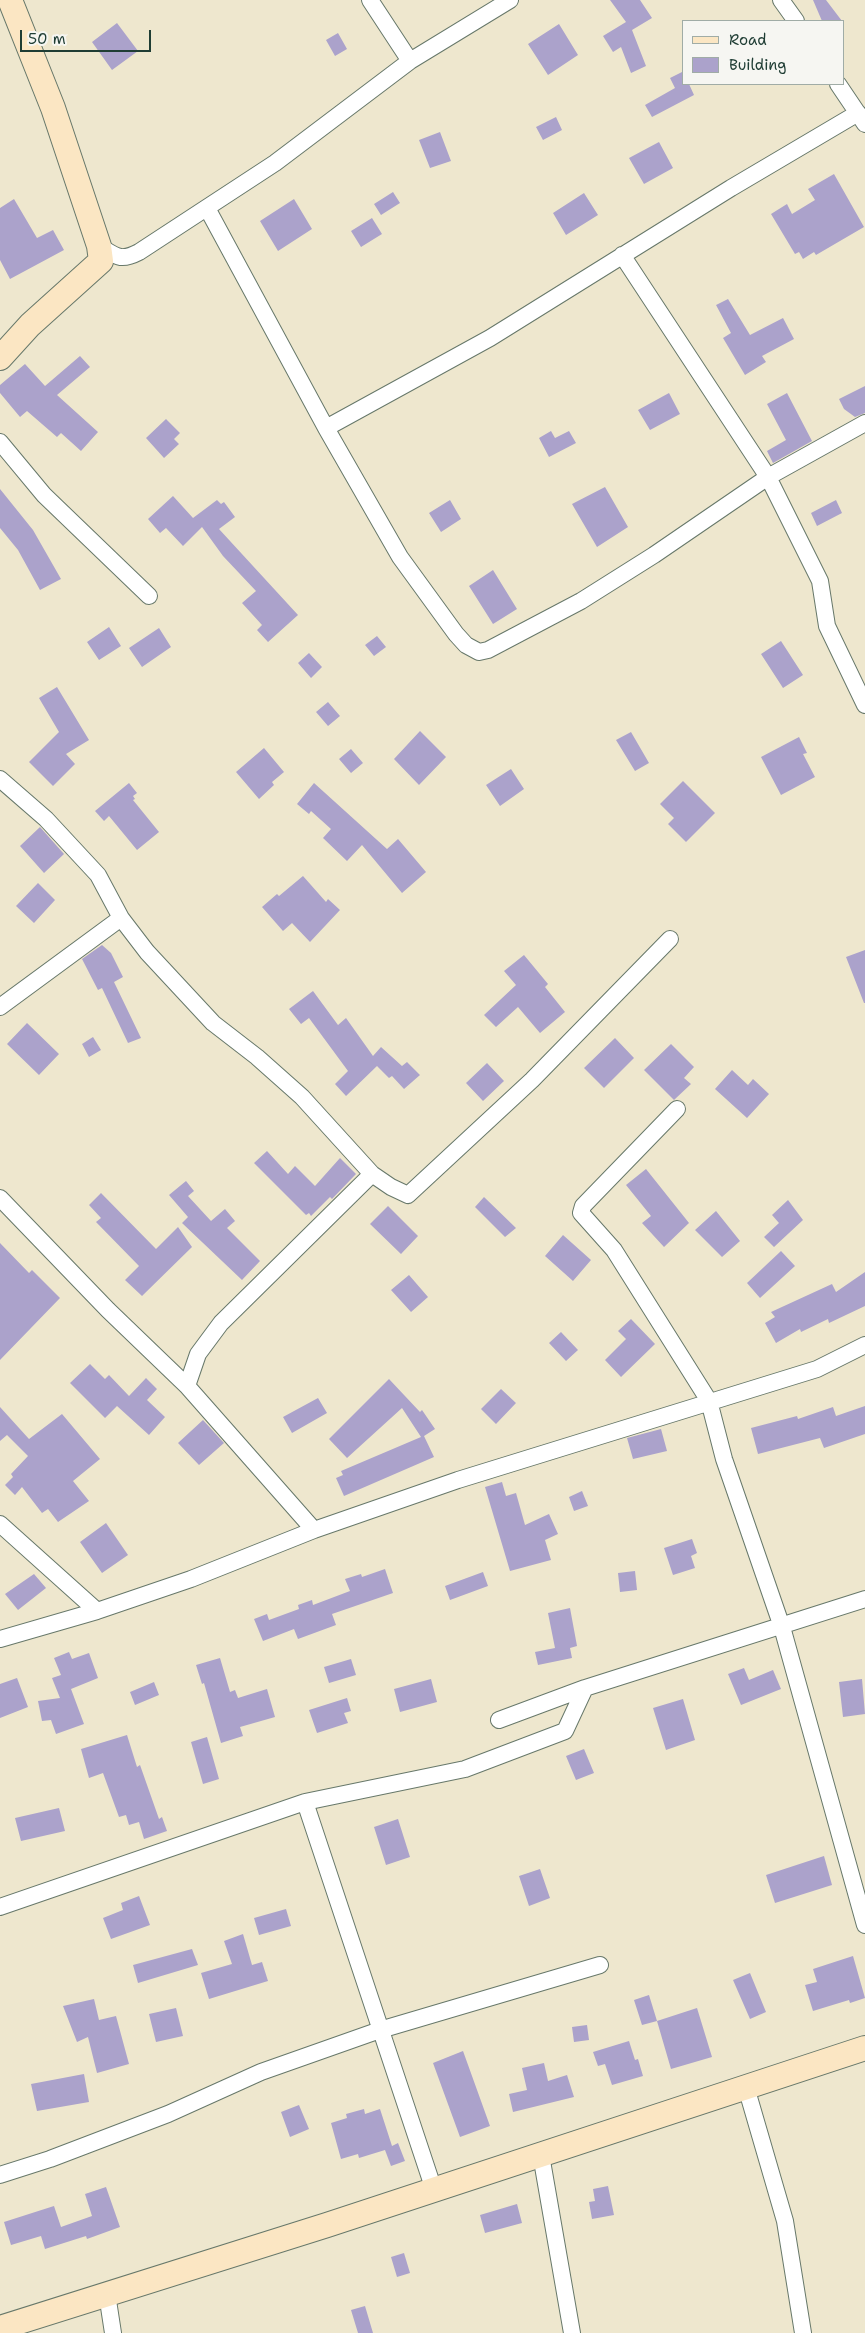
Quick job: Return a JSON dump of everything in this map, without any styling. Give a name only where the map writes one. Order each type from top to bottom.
[{"type":"main road","points":[[0,358],[30,325],[100,261],[99,246],[53,108],[10,0]]},
{"type":"main road","points":[[0,2328],[434,2190],[865,2048]]},
{"type":"street","points":[[370,0],[410,61]]},
{"type":"street","points":[[99,246],[118,258],[135,254],[275,164],[410,61],[510,0]]},
{"type":"street","points":[[781,0],[795,20]]},
{"type":"street","points":[[326,428],[490,338],[622,255],[862,118],[839,85]]},
{"type":"street","points":[[207,208],[326,428],[400,557],[456,634],[466,645],[479,652],[488,650],[580,601],[654,556],[768,477],[865,423]]},
{"type":"street","points":[[622,255],[768,477],[820,581],[824,620],[865,705]]},
{"type":"street","points":[[0,442],[44,495],[150,596]]},
{"type":"street","points":[[0,779],[46,819],[98,875],[121,918],[147,952],[213,1023],[257,1057],[302,1097],[372,1174],[408,1195],[532,1080],[670,939]]},
{"type":"street","points":[[0,1007],[121,918]]},
{"type":"street","points":[[677,1109],[583,1206],[581,1213],[614,1250],[709,1401],[724,1459],[782,1627],[865,1925]]},
{"type":"street","points":[[187,1386],[198,1354],[221,1323],[372,1174]]},
{"type":"street","points":[[0,1198],[108,1310],[187,1386],[314,1530]]},
{"type":"street","points":[[0,1639],[97,1611],[191,1579],[314,1530],[458,1480],[817,1369],[865,1345]]},
{"type":"street","points":[[0,1524],[97,1611]]},
{"type":"street","points":[[499,1720],[585,1688],[782,1627],[865,1599]]},
{"type":"street","points":[[0,1907],[305,1802],[465,1769],[565,1731],[585,1688]]},
{"type":"street","points":[[305,1802],[434,2190]]},
{"type":"street","points":[[0,2175],[50,2159],[168,2114],[261,2072],[380,2030],[600,1965]]},
{"type":"street","points":[[746,2087],[785,2222],[803,2333]]},
{"type":"street","points":[[541,2155],[572,2333]]},
{"type":"street","points":[[107,2294],[114,2333]]},
{"type":"building","points":[[610,0],[640,0],[652,18],[632,30],[646,66],[631,73],[621,47],[613,52],[603,36],[626,22]]},
{"type":"building","points":[[813,0],[826,0],[841,20],[822,20]]},
{"type":"building","points":[[117,23],[138,51],[112,70],[92,42]]},
{"type":"building","points":[[559,24],[578,55],[548,75],[528,44]]},
{"type":"building","points":[[338,33],[347,49],[335,56],[326,40]]},
{"type":"building","points":[[682,72],[682,85],[689,85],[694,95],[652,117],[645,105],[675,88],[670,78]]},
{"type":"building","points":[[556,117],[562,130],[543,140],[536,127]]},
{"type":"building","points":[[440,132],[451,161],[430,168],[419,140]]},
{"type":"building","points":[[659,142],[673,168],[644,184],[629,158]]},
{"type":"building","points":[[834,174],[864,227],[816,255],[814,252],[803,259],[799,252],[795,254],[771,214],[787,204],[792,214],[815,200],[808,189]]},
{"type":"building","points":[[393,192],[400,203],[381,215],[374,204]]},
{"type":"building","points":[[584,193],[598,215],[566,235],[553,213]]},
{"type":"building","points":[[14,199],[37,238],[53,230],[64,250],[10,279],[0,260],[0,208]]},
{"type":"building","points":[[294,199],[312,229],[278,251],[260,221]]},
{"type":"building","points":[[372,218],[382,234],[361,247],[351,231]]},
{"type":"building","points":[[728,299],[750,335],[783,318],[794,339],[762,356],[766,362],[745,375],[723,338],[731,333],[716,305]]},
{"type":"building","points":[[80,356],[90,367],[57,395],[98,432],[81,451],[61,433],[57,437],[27,411],[20,417],[0,393],[0,385],[25,364],[45,386]]},
{"type":"building","points":[[865,386],[865,413],[855,417],[844,409],[839,399]]},
{"type":"building","points":[[669,393],[680,414],[650,430],[638,410]]},
{"type":"building","points":[[787,393],[812,441],[773,463],[767,451],[786,440],[767,404]]},
{"type":"building","points":[[166,419],[180,433],[174,439],[179,444],[164,458],[146,438]]},
{"type":"building","points":[[551,431],[555,438],[569,431],[576,443],[549,457],[539,438]]},
{"type":"building","points":[[605,487],[628,527],[597,547],[572,504]]},
{"type":"building","points":[[0,489],[33,530],[61,579],[40,590],[18,550],[0,528]]},
{"type":"building","points":[[173,496],[193,518],[217,500],[221,504],[224,502],[235,517],[219,529],[298,615],[268,642],[257,630],[262,625],[242,603],[256,591],[223,556],[202,527],[183,546],[166,528],[160,533],[148,519]]},
{"type":"building","points":[[450,500],[461,519],[441,532],[429,513]]},
{"type":"building","points":[[836,500],[842,513],[817,526],[811,513]]},
{"type":"building","points":[[493,570],[517,609],[493,624],[469,586]]},
{"type":"building","points":[[109,627],[121,646],[99,660],[87,642]]},
{"type":"building","points":[[159,628],[171,647],[142,667],[129,648]]},
{"type":"building","points":[[377,636],[386,647],[374,656],[365,645]]},
{"type":"building","points":[[781,641],[803,675],[783,688],[761,654]]},
{"type":"building","points":[[309,653],[322,667],[311,678],[298,663]]},
{"type":"building","points":[[57,687],[89,740],[66,754],[75,764],[53,786],[29,762],[59,732],[39,698]]},
{"type":"building","points":[[328,702],[340,716],[328,726],[316,712]]},
{"type":"building","points":[[420,731],[446,757],[419,785],[394,759]]},
{"type":"building","points":[[631,732],[649,763],[635,771],[616,740]]},
{"type":"building","points":[[799,737],[807,753],[803,754],[815,777],[781,795],[761,757]]},
{"type":"building","points":[[264,748],[284,772],[272,782],[274,785],[259,799],[236,772]]},
{"type":"building","points":[[351,749],[363,763],[351,773],[339,759]]},
{"type":"building","points":[[511,769],[524,789],[500,806],[486,785]]},
{"type":"building","points":[[683,781],[715,813],[686,842],[668,824],[674,818],[660,804]]},
{"type":"building","points":[[129,783],[137,793],[133,796],[135,799],[133,800],[159,832],[137,850],[109,816],[104,821],[95,811]]},
{"type":"building","points":[[314,783],[387,849],[398,839],[426,872],[402,893],[362,845],[347,861],[323,838],[331,829],[311,811],[309,814],[297,804]]},
{"type":"building","points":[[40,827],[64,854],[44,873],[20,846]]},
{"type":"building","points":[[303,876],[326,902],[328,899],[340,910],[310,942],[292,923],[283,931],[262,907]]},
{"type":"building","points":[[38,883],[55,900],[34,923],[16,906]]},
{"type":"building","points":[[102,945],[111,953],[123,977],[114,982],[141,1038],[128,1043],[102,988],[98,990],[82,959]]},
{"type":"building","points":[[865,950],[865,1003],[864,1003],[846,957]]},
{"type":"building","points":[[524,955],[548,984],[545,987],[565,1012],[540,1033],[518,1007],[496,1027],[484,1015],[516,985],[504,971]]},
{"type":"building","points":[[313,991],[338,1025],[346,1018],[373,1056],[381,1047],[402,1066],[407,1062],[420,1075],[404,1089],[392,1076],[389,1078],[377,1066],[346,1096],[335,1084],[348,1071],[309,1018],[301,1024],[289,1009]]},
{"type":"building","points":[[27,1023],[59,1054],[39,1075],[7,1044]]},
{"type":"building","points":[[93,1037],[101,1050],[89,1057],[82,1044]]},
{"type":"building","points":[[615,1038],[634,1058],[604,1088],[584,1068]]},
{"type":"building","points":[[671,1044],[694,1067],[684,1078],[691,1084],[674,1100],[644,1070]]},
{"type":"building","points":[[487,1063],[504,1081],[483,1101],[466,1083]]},
{"type":"building","points":[[732,1070],[748,1085],[753,1079],[769,1094],[747,1118],[715,1089]]},
{"type":"building","points":[[267,1151],[288,1174],[295,1166],[315,1186],[340,1158],[356,1174],[332,1199],[330,1197],[311,1216],[309,1213],[306,1215],[254,1163]]},
{"type":"building","points":[[646,1169],[689,1223],[664,1247],[642,1223],[651,1216],[626,1185]]},
{"type":"building","points":[[186,1181],[194,1191],[188,1196],[211,1221],[225,1209],[235,1221],[227,1228],[260,1261],[242,1280],[182,1223],[188,1217],[169,1195]]},
{"type":"building","points":[[101,1193],[156,1249],[178,1227],[192,1247],[142,1296],[125,1280],[139,1266],[96,1222],[101,1218],[89,1205]]},
{"type":"building","points":[[484,1197],[516,1228],[505,1237],[475,1207]]},
{"type":"building","points":[[788,1200],[803,1220],[774,1247],[764,1237],[779,1223],[772,1215]]},
{"type":"building","points":[[388,1206],[418,1236],[401,1254],[370,1224]]},
{"type":"building","points":[[716,1211],[740,1241],[722,1257],[695,1230]]},
{"type":"building","points":[[563,1235],[591,1260],[573,1281],[545,1256]]},
{"type":"building","points":[[0,1243],[29,1273],[32,1270],[60,1298],[0,1360]]},
{"type":"building","points":[[781,1251],[795,1266],[760,1298],[747,1283]]},
{"type":"building","points":[[865,1272],[865,1306],[829,1323],[828,1319],[801,1332],[800,1329],[776,1343],[765,1323],[775,1317],[771,1312],[832,1284],[836,1292]]},
{"type":"building","points":[[409,1275],[428,1297],[411,1312],[391,1290]]},
{"type":"building","points":[[631,1319],[655,1344],[621,1377],[605,1360],[626,1339],[618,1331]]},
{"type":"building","points":[[561,1332],[578,1350],[566,1361],[549,1343]]},
{"type":"building","points":[[90,1364],[105,1379],[109,1375],[129,1396],[146,1378],[157,1389],[147,1400],[165,1417],[149,1435],[117,1406],[105,1418],[70,1383]]},
{"type":"building","points":[[389,1379],[420,1412],[422,1410],[435,1429],[424,1436],[434,1457],[344,1496],[336,1478],[343,1475],[341,1471],[421,1437],[402,1408],[347,1458],[329,1439]]},
{"type":"building","points":[[501,1389],[516,1403],[496,1424],[481,1409]]},
{"type":"building","points":[[318,1398],[327,1413],[292,1433],[283,1417]]},
{"type":"building","points":[[865,1406],[865,1434],[824,1448],[820,1438],[758,1454],[751,1428],[797,1416],[798,1419],[833,1407],[836,1416]]},
{"type":"building","points":[[0,1407],[29,1439],[62,1414],[100,1459],[73,1481],[89,1501],[58,1522],[48,1509],[42,1513],[22,1487],[15,1495],[5,1485],[13,1477],[11,1474],[28,1456],[7,1435],[0,1441]]},
{"type":"building","points":[[203,1420],[224,1443],[199,1465],[178,1443]]},
{"type":"building","points":[[661,1429],[667,1451],[633,1459],[627,1438]]},
{"type":"building","points":[[502,1482],[506,1496],[516,1493],[525,1525],[549,1514],[558,1534],[545,1540],[551,1560],[510,1571],[485,1487]]},
{"type":"building","points":[[582,1491],[588,1506],[574,1511],[569,1497]]},
{"type":"building","points":[[106,1523],[128,1555],[102,1573],[80,1542]]},
{"type":"building","points":[[692,1539],[697,1553],[691,1556],[695,1568],[673,1575],[664,1548]]},
{"type":"building","points":[[385,1569],[393,1593],[332,1614],[336,1625],[298,1639],[294,1629],[263,1641],[254,1619],[267,1614],[269,1620],[299,1609],[298,1605],[312,1600],[313,1605],[350,1591],[345,1579],[361,1574],[362,1577]]},
{"type":"building","points":[[635,1571],[637,1590],[620,1592],[618,1573]]},
{"type":"building","points":[[483,1572],[488,1586],[450,1600],[445,1586]]},
{"type":"building","points":[[34,1574],[46,1588],[18,1610],[5,1594]]},
{"type":"building","points":[[570,1608],[577,1646],[570,1648],[572,1658],[538,1665],[535,1652],[555,1648],[548,1613]]},
{"type":"building","points":[[69,1652],[72,1659],[89,1653],[98,1678],[71,1689],[84,1724],[56,1734],[51,1720],[42,1721],[38,1701],[60,1698],[52,1678],[61,1675],[54,1658]]},
{"type":"building","points":[[220,1658],[230,1692],[235,1690],[238,1698],[267,1689],[275,1717],[240,1727],[243,1736],[221,1743],[204,1683],[202,1684],[196,1665]]},
{"type":"building","points":[[351,1659],[356,1675],[329,1683],[324,1667]]},
{"type":"building","points":[[744,1668],[749,1680],[773,1670],[781,1689],[741,1705],[728,1674]]},
{"type":"building","points":[[17,1678],[28,1707],[0,1718],[0,1684]]},
{"type":"building","points":[[431,1679],[437,1702],[400,1712],[394,1689]]},
{"type":"building","points":[[862,1679],[865,1714],[843,1717],[839,1682]]},
{"type":"building","points":[[154,1682],[159,1695],[135,1705],[130,1692]]},
{"type":"building","points":[[347,1698],[351,1711],[344,1713],[348,1723],[317,1733],[309,1710]]},
{"type":"building","points":[[683,1699],[695,1740],[666,1750],[653,1708]]},
{"type":"building","points":[[127,1735],[137,1767],[140,1765],[159,1819],[162,1817],[167,1831],[144,1839],[139,1822],[129,1825],[126,1815],[119,1817],[103,1773],[89,1778],[81,1749]]},
{"type":"building","points":[[207,1737],[219,1779],[203,1784],[191,1742]]},
{"type":"building","points":[[584,1749],[594,1773],[576,1780],[566,1756]]},
{"type":"building","points":[[59,1808],[65,1831],[21,1841],[15,1818]]},
{"type":"building","points":[[398,1819],[410,1857],[386,1865],[374,1827]]},
{"type":"building","points":[[824,1856],[832,1885],[775,1903],[766,1875]]},
{"type":"building","points":[[540,1869],[550,1898],[529,1906],[519,1876]]},
{"type":"building","points":[[139,1896],[150,1925],[111,1939],[103,1918],[123,1910],[121,1903]]},
{"type":"building","points":[[286,1909],[291,1926],[259,1935],[254,1918]]},
{"type":"building","points":[[243,1934],[252,1965],[262,1962],[268,1981],[209,1999],[201,1973],[232,1964],[224,1941]]},
{"type":"building","points":[[192,1949],[198,1965],[138,1983],[133,1965]]},
{"type":"building","points":[[853,1956],[865,1998],[850,2003],[849,2000],[813,2011],[805,1985],[817,1982],[813,1969]]},
{"type":"building","points":[[750,1973],[766,2012],[750,2019],[733,1980]]},
{"type":"building","points":[[649,1995],[657,2021],[642,2025],[634,2000]]},
{"type":"building","points":[[94,1999],[99,2020],[116,2016],[129,2064],[97,2073],[88,2037],[77,2042],[63,2006]]},
{"type":"building","points":[[176,2008],[183,2036],[156,2042],[149,2014]]},
{"type":"building","points":[[697,2008],[712,2057],[671,2069],[657,2021]]},
{"type":"building","points":[[587,2025],[589,2040],[574,2042],[572,2027]]},
{"type":"building","points":[[629,2041],[635,2060],[638,2059],[643,2076],[612,2085],[605,2064],[598,2066],[593,2052]]},
{"type":"building","points":[[463,2051],[490,2126],[460,2137],[433,2063]]},
{"type":"building","points":[[544,2063],[548,2081],[567,2075],[574,2097],[513,2112],[509,2094],[527,2090],[522,2068]]},
{"type":"building","points":[[84,2074],[89,2102],[37,2111],[31,2084]]},
{"type":"building","points":[[299,2105],[309,2129],[290,2137],[281,2112]]},
{"type":"building","points":[[364,2109],[365,2114],[380,2109],[392,2146],[398,2143],[405,2161],[391,2166],[385,2150],[359,2158],[358,2154],[341,2159],[331,2123],[347,2118],[346,2114]]},
{"type":"building","points":[[608,2186],[614,2215],[592,2219],[589,2202],[595,2201],[593,2189]]},
{"type":"building","points":[[106,2187],[120,2227],[87,2239],[86,2236],[45,2249],[41,2236],[11,2245],[4,2222],[54,2206],[61,2227],[92,2216],[85,2194]]},
{"type":"building","points":[[517,2204],[522,2223],[485,2233],[480,2215]]},
{"type":"building","points":[[404,2253],[410,2273],[397,2277],[391,2257]]},
{"type":"building","points":[[365,2306],[373,2333],[358,2333],[351,2310]]}]
